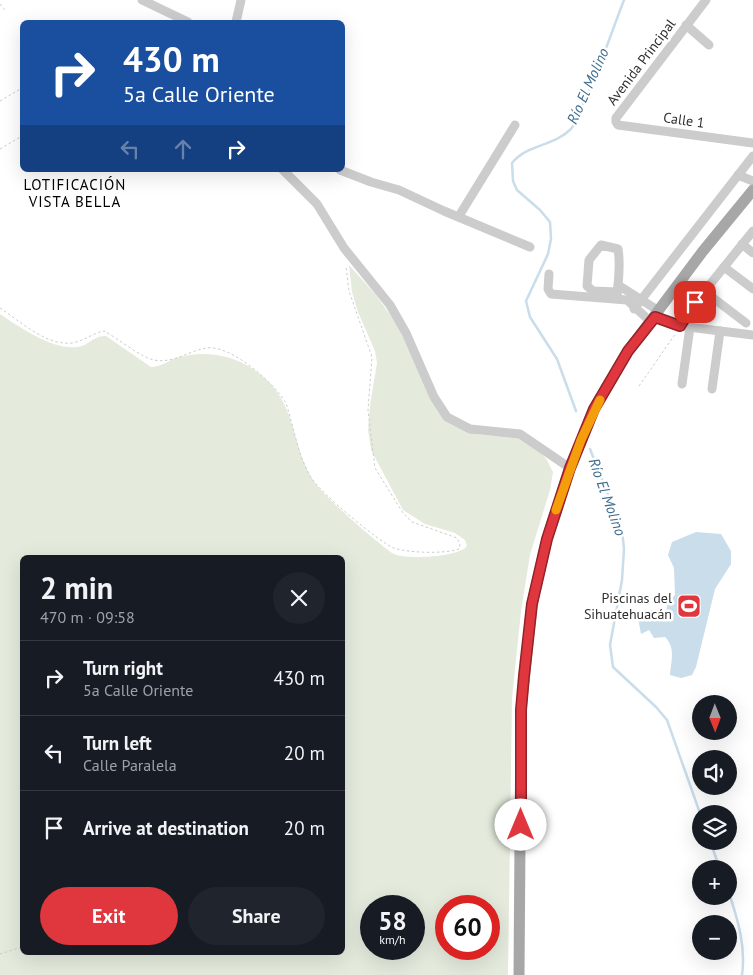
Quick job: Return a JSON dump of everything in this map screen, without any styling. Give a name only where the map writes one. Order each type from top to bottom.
[{"type":"main road","points":[[519,975],[520,718],[532,604],[547,539],[570,468],[594,409],[628,351],[703,251],[753,190]]},
{"type":"street","points":[[142,0],[160,4],[185,20]]},
{"type":"street","points":[[236,20],[241,0]]},
{"type":"street","name":"Avenida Principal","points":[[616,118],[706,0]]},
{"type":"street","points":[[686,25],[709,45]]},
{"type":"street","name":"Calle 1","points":[[616,118],[618,125],[753,143]]},
{"type":"street","points":[[459,216],[515,125]]},
{"type":"street","points":[[634,309],[753,156]]},
{"type":"street","points":[[284,172],[306,190],[346,250],[390,305],[406,333],[434,397],[447,417],[470,430],[520,434],[570,468]]},
{"type":"street","points":[[345,172],[399,190],[530,247]]},
{"type":"street","points":[[738,175],[753,181]]},
{"type":"street","points":[[680,326],[687,313],[753,231]]},
{"type":"street","points":[[742,244],[753,253]]},
{"type":"street","points":[[617,292],[620,257],[618,249],[601,245],[589,260],[587,286],[593,291],[617,292],[643,299],[655,316]]},
{"type":"street","points":[[724,267],[753,289]]},
{"type":"street","points":[[548,274],[548,289],[552,294],[617,292],[634,309],[680,326],[753,335]]},
{"type":"street","points":[[704,291],[746,323]]},
{"type":"street","points":[[682,384],[690,327]]},
{"type":"street","points":[[712,389],[720,331]]},
{"type":"path","points":[[0,4],[6,11]]},
{"type":"path","points":[[0,101],[20,89]]},
{"type":"path","points":[[0,149],[20,137]]},
{"type":"path","points":[[0,308],[36,333],[57,342],[76,342],[104,331],[154,360],[172,359],[209,348],[220,350],[244,362],[281,395],[286,403],[304,463],[312,478],[326,495],[393,548],[409,551],[458,549],[460,544],[457,538],[436,529],[419,526],[402,513],[375,468],[368,410],[372,357],[349,291],[346,250]]},
{"type":"path","points":[[639,386],[680,326]]},
{"type":"path","points":[[0,954],[20,948]]},
{"type":"shaded area","points":[[349,265],[376,295],[396,323],[439,411],[466,430],[480,435],[519,437],[533,444],[547,460],[553,472],[550,490],[530,555],[521,611],[512,699],[508,975],[0,975],[0,314],[37,337],[58,345],[78,347],[97,337],[106,336],[151,367],[161,365],[176,358],[196,354],[226,357],[244,364],[268,381],[286,407],[305,465],[318,487],[364,530],[387,549],[400,556],[444,555],[462,550],[467,546],[465,540],[455,533],[425,524],[403,510],[371,450],[368,430],[377,363],[375,351],[358,312],[352,292]]},
{"type":"water","name":"Piscinas del Sihuatehuacán","points":[[696,532],[721,534],[731,551],[731,564],[715,589],[696,667],[692,675],[681,678],[670,675],[672,650],[668,641],[665,637],[654,638],[649,630],[641,634],[638,618],[651,610],[665,616],[668,602],[675,595],[674,568],[668,555],[672,542]]},
{"type":"waterway","name":"Río El Molino","points":[[576,411],[557,359],[530,317],[526,301],[548,254],[551,239],[550,222],[540,210],[517,190],[513,181],[512,163],[525,152],[556,139],[571,129],[593,82],[624,0]]},
{"type":"waterway","name":"Río El Molino","points":[[590,449],[622,530],[624,549],[622,580],[610,645],[613,667],[656,707],[667,720],[697,805]]},
{"type":"waterway","name":"Río El Molino","points":[[713,850],[717,860]]},
{"type":"waterway","name":"Río El Molino","points":[[733,905],[742,944],[742,975]]},
{"type":"slow traffic","points":[[556,510],[581,440],[594,409],[600,400]]},
{"type":"place","name":"Piscinas del Sihuatehuacán","points":[[689,606]]},
{"type":"district","name":"LOTIFICACIÓN VISTA BELLA","points":[[75,194]]},
{"type":"route","points":[[521,825],[521,710],[528,633],[532,604],[556,508],[594,409],[628,351],[655,317],[670,324],[680,326],[684,316],[695,302]]}]
